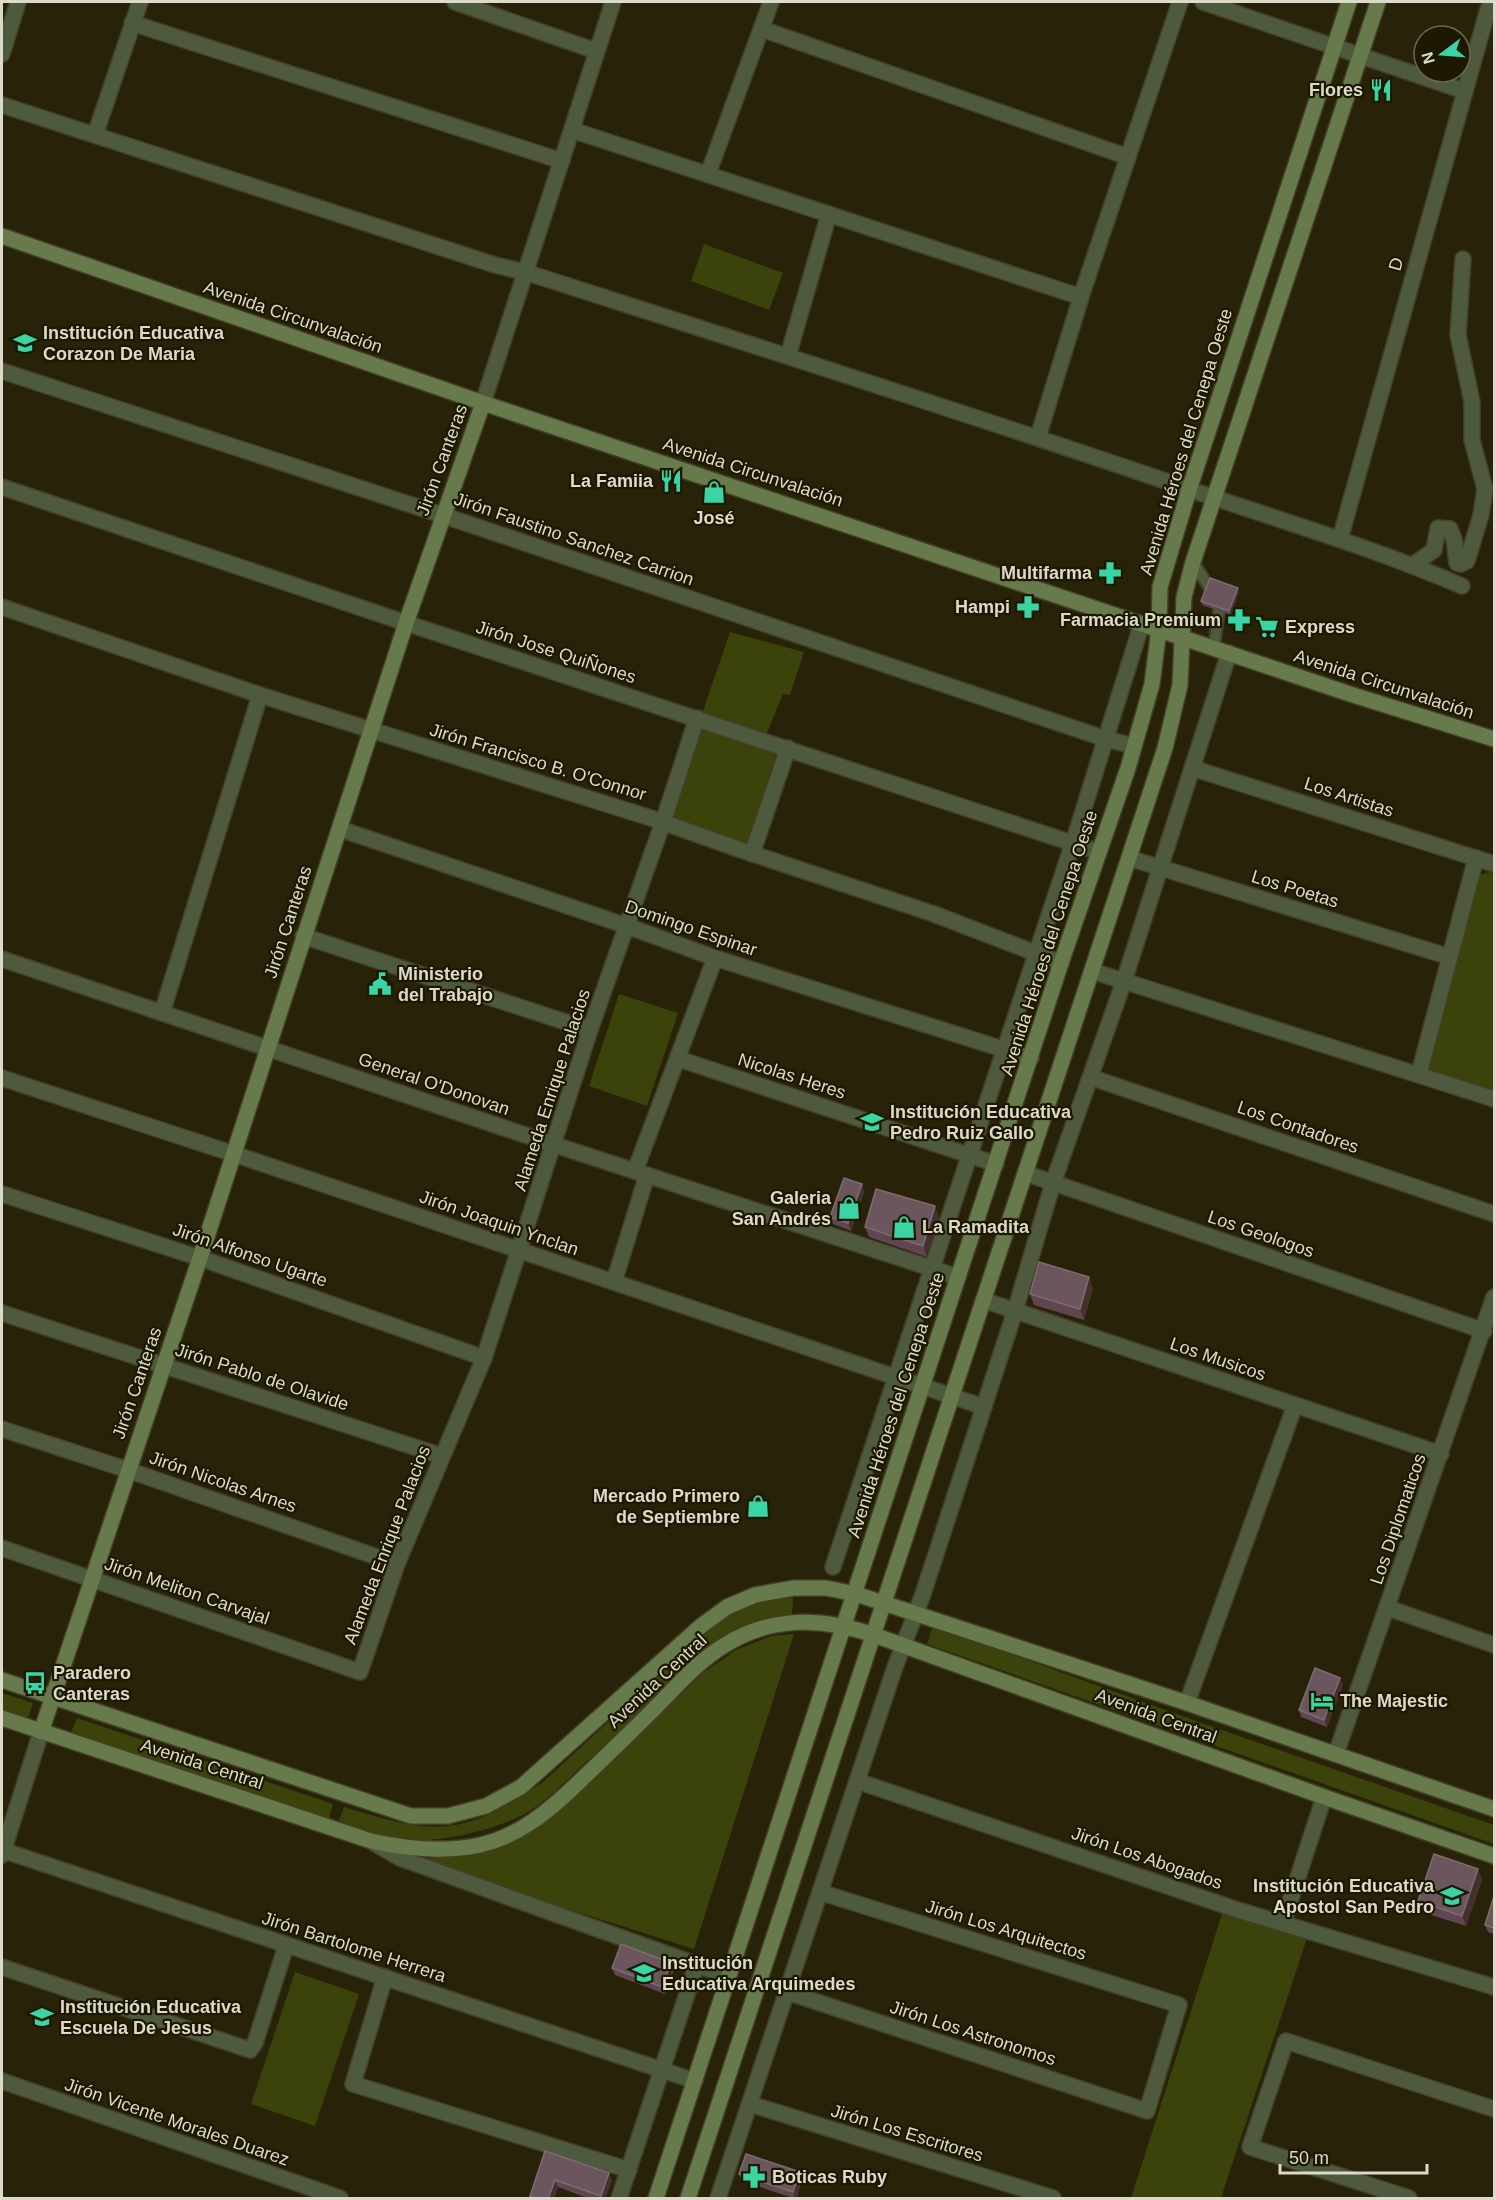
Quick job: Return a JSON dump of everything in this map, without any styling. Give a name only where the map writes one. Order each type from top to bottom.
[{"type":"main road","name":"Avenida Héroes del Cenepa Oeste","points":[[656,2199],[1134,746],[1152,684],[1159,628],[1160,587],[1189,490],[1349,2]]},
{"type":"main road","points":[[688,2199],[1165,748],[1180,685],[1184,597],[1193,562],[1378,2]]},
{"type":"main road","name":"Avenida Circunvalación","points":[[2,236],[483,403],[1353,695],[1494,739]]},
{"type":"main road","name":"Jirón Canteras","points":[[41,1732],[200,1258],[406,623],[483,403]]},
{"type":"main road","name":"Avenida Central","points":[[2,1680],[411,1816],[448,1816],[486,1806],[521,1787],[701,1626],[727,1607],[755,1595],[794,1588],[826,1588],[856,1594],[916,1612],[1494,1809]]},
{"type":"main road","name":"Avenida Central","points":[[2,1718],[371,1841],[408,1849],[444,1850],[480,1845],[514,1832],[538,1819],[694,1669],[724,1645],[753,1631],[786,1623],[810,1621],[845,1625],[1494,1856]]},
{"type":"street","points":[[2,54],[18,2]]},
{"type":"street","points":[[95,135],[140,2]]},
{"type":"street","points":[[455,2],[490,7],[596,51]]},
{"type":"street","name":"Jirón Canteras","points":[[483,403],[613,2]]},
{"type":"street","points":[[708,174],[771,2]]},
{"type":"street","points":[[1038,437],[1081,297],[1180,2]]},
{"type":"street","points":[[1203,2],[1464,91]]},
{"type":"street","name":"D","points":[[1340,539],[1464,91],[1488,9],[1493,2]]},
{"type":"street","points":[[132,23],[562,161]]},
{"type":"street","points":[[762,29],[1128,157]]},
{"type":"street","points":[[2,105],[495,265],[525,272],[1038,437],[1189,490],[1340,539],[1413,565],[1462,586]]},
{"type":"street","points":[[572,130],[1081,297]]},
{"type":"street","points":[[788,356],[829,214]]},
{"type":"street","points":[[1413,565],[1434,550],[1438,528],[1450,529],[1454,539],[1457,563],[1467,561],[1481,515],[1485,489],[1472,440],[1472,402],[1458,335],[1463,259]]},
{"type":"street","name":"Jirón Faustino Sanchez Carrion","points":[[2,371],[442,515],[1106,739],[1134,746]]},
{"type":"street","name":"Jirón Jose QuiÑones","points":[[2,487],[1099,852]]},
{"type":"street","name":"Jirón Francisco B. O'Connor","points":[[2,607],[260,695],[663,822],[934,914],[1061,963]]},
{"type":"street","points":[[833,1567],[1073,843],[1142,623]]},
{"type":"street","points":[[718,2199],[984,1407],[1053,1183],[1124,981],[1158,867],[1192,768],[1221,650]]},
{"type":"street","points":[[162,1013],[260,695]]},
{"type":"street","name":"Alameda Enrique Palacios","points":[[360,1672],[397,1564],[484,1358],[521,1251],[590,1030],[697,718]]},
{"type":"street","points":[[752,854],[788,748]]},
{"type":"street","name":"Los Artistas","points":[[1192,768],[1494,864]]},
{"type":"street","name":"Domingo Espinar","points":[[340,829],[715,958],[1031,1058]]},
{"type":"street","name":"Los Poetas","points":[[1129,858],[1450,957]]},
{"type":"street","points":[[1419,1074],[1476,858]]},
{"type":"street","points":[[303,936],[590,1030]]},
{"type":"street","points":[[614,1282],[641,1173],[715,958]]},
{"type":"street","name":"General O'Donovan","points":[[2,959],[958,1277]]},
{"type":"street","points":[[1092,971],[1494,1099]]},
{"type":"street","name":"Nicolas Heres","points":[[679,1059],[996,1164]]},
{"type":"street","name":"Los Contadores","points":[[1090,1077],[1494,1214]]},
{"type":"street","name":"Jirón Joaquin Ynclan","points":[[2,1078],[984,1407]]},
{"type":"street","name":"Los Geologos","points":[[1025,1173],[1484,1331]]},
{"type":"street","name":"Jirón Alfonso Ugarte","points":[[2,1194],[200,1258],[484,1358]]},
{"type":"street","name":"Los Diplomaticos","points":[[1336,1754],[1494,1297]]},
{"type":"street","name":"Los Musicos","points":[[983,1300],[1441,1454]]},
{"type":"street","name":"Jirón Pablo de Olavide","points":[[2,1312],[442,1456]]},
{"type":"street","points":[[1187,1703],[1295,1405]]},
{"type":"street","name":"Jirón Nicolas Arnes","points":[[2,1429],[128,1470],[397,1564]]},
{"type":"street","name":"Jirón Meliton Carvajal","points":[[2,1548],[360,1672]]},
{"type":"street","points":[[1388,1608],[1494,1645]]},
{"type":"street","name":"Jirón Canteras","points":[[2,1852],[41,1732]]},
{"type":"street","name":"Jirón Los Abogados","points":[[857,1781],[1226,1906],[1494,1987]]},
{"type":"street","points":[[1283,1923],[1324,1797]]},
{"type":"street","points":[[371,1841],[400,1858],[728,1976]]},
{"type":"street","name":"Jirón Bartolome Herrera","points":[[2,1852],[695,2081]]},
{"type":"street","name":"Jirón Los Arquitectos","points":[[820,1892],[1179,2005],[1147,2111]]},
{"type":"street","points":[[2,1967],[250,2050],[255,2043],[286,1946]]},
{"type":"street","points":[[620,2199],[697,1964]]},
{"type":"street","points":[[385,1977],[353,2084],[629,2170]]},
{"type":"street","name":"Jirón Los Astronomos","points":[[787,1992],[1147,2111]]},
{"type":"street","points":[[1409,2199],[1250,2147],[1286,2041],[1494,2109]]},
{"type":"street","name":"Jirón Vicente Morales Duarez","points":[[2,2081],[340,2199]]},
{"type":"street","name":"Jirón Los Escritores","points":[[750,2104],[1053,2199]]},
{"type":"lane","points":[[1193,562],[1209,587]]},
{"type":"lane","points":[[1218,610],[1221,650]]},
{"type":"green space","points":[[704,244],[783,273],[769,310],[691,281]]},
{"type":"green space","points":[[730,632],[804,652],[790,695],[783,694],[766,735],[702,714]]},
{"type":"green space","points":[[700,724],[777,751],[746,848],[666,821]]},
{"type":"green space","points":[[1489,872],[1494,874],[1494,1092],[1428,1070],[1480,875]]},
{"type":"green space","points":[[619,994],[678,1013],[647,1106],[589,1086]]},
{"type":"green space","points":[[784,1597],[793,1598],[792,1614],[756,1621],[741,1627],[715,1643],[550,1796],[520,1817],[458,1836],[426,1840],[394,1838],[339,1821],[344,1807],[402,1823],[425,1826],[447,1826],[490,1814],[542,1783],[720,1619],[747,1606]]},
{"type":"green space","points":[[933,1626],[1494,1825],[1494,1844],[927,1644]]},
{"type":"green space","points":[[794,1634],[694,1949],[416,1861],[490,1847],[541,1825],[703,1673],[736,1650],[771,1636]]},
{"type":"green space","points":[[2,1693],[33,1703],[28,1718],[2,1710]]},
{"type":"green space","points":[[77,1718],[333,1804],[329,1818],[71,1732]]},
{"type":"green space","points":[[1223,1911],[1308,1935],[1221,2198],[1131,2198]]},
{"type":"green space","points":[[295,1972],[359,1994],[315,2126],[251,2104]]},
{"type":"building","points":[[1210,578],[1238,588],[1229,611],[1201,601]]},
{"type":"building","name":"Galeria San Andrés","points":[[844,1178],[862,1184],[848,1223],[830,1217]]},
{"type":"building","name":"La Ramadita","points":[[876,1189],[935,1206],[923,1246],[865,1227]]},
{"type":"building","points":[[1039,1262],[1089,1277],[1080,1309],[1030,1294]]},
{"type":"building","name":"The Majestic","points":[[1315,1668],[1340,1678],[1324,1720],[1299,1710]]},
{"type":"building","name":"Institución Educativa Apostol San Pedro","points":[[1434,1854],[1478,1869],[1462,1916],[1418,1901]]},
{"type":"building","points":[[1494,1896],[1494,1928],[1485,1925]]},
{"type":"building","name":"Institución Educativa Arquimedes","points":[[621,1944],[671,1963],[662,1987],[612,1968]]},
{"type":"building","points":[[545,2151],[609,2173],[601,2196],[555,2180],[548,2199],[530,2196]]},
{"type":"building","points":[[746,2154],[800,2172],[793,2192],[739,2174]]},
{"type":"place","name":"Flores","points":[[1381,90]]},
{"type":"place","name":"Institución Educativa Corazon De Maria","points":[[25,343]]},
{"type":"place","name":"La Famiia","points":[[671,481]]},
{"type":"place","name":"José","points":[[714,492]]},
{"type":"place","name":"Multifarma","points":[[1110,573]]},
{"type":"place","name":"Hampi","points":[[1028,607]]},
{"type":"place","name":"Farmacia Premium","points":[[1239,620]]},
{"type":"place","name":"Express","points":[[1267,627]]},
{"type":"place","name":"Ministerio del Trabajo","points":[[380,984]]},
{"type":"place","name":"Institución Educativa Pedro Ruiz Gallo","points":[[872,1122]]},
{"type":"place","name":"Galeria San Andrés","points":[[849,1208]]},
{"type":"place","name":"La Ramadita","points":[[904,1227]]},
{"type":"place","name":"Mercado Primero de Septiembre","points":[[758,1506]]},
{"type":"place","name":"Paradero Canteras","points":[[35,1683]]},
{"type":"place","name":"The Majestic","points":[[1322,1701]]},
{"type":"place","name":"Institución Educativa Apostol San Pedro","points":[[1452,1896]]},
{"type":"place","name":"Institución Educativa Arquimedes","points":[[644,1973]]},
{"type":"place","name":"Institución Educativa Escuela De Jesus","points":[[42,2017]]},
{"type":"place","name":"Boticas Ruby","points":[[754,2177]]}]
